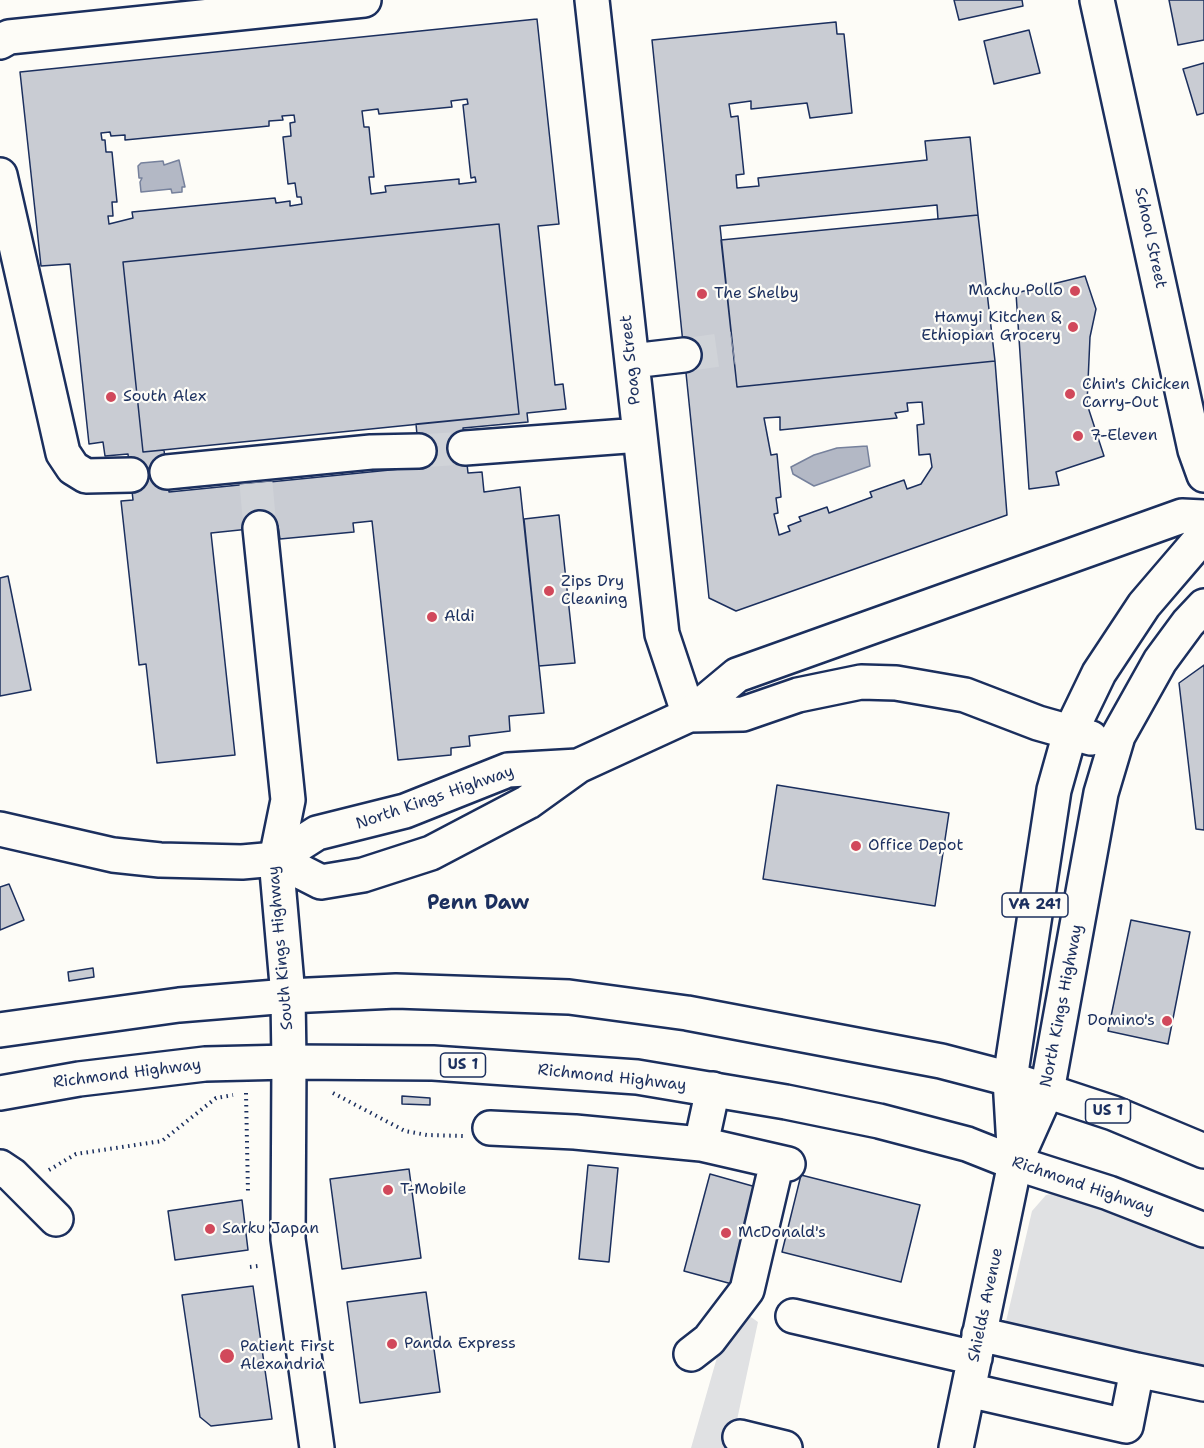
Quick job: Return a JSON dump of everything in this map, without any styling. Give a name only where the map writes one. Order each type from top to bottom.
[{"type":"main road","points":[[0,42],[9,37],[94,14],[364,0]]},
{"type":"main road","name":"Poag Street","points":[[592,0],[662,634],[689,715]]},
{"type":"main road","name":"School Street","points":[[1096,0],[1195,450],[1204,475]]},
{"type":"main road","points":[[0,175],[63,453],[73,468],[86,476],[131,475]]},
{"type":"main road","points":[[632,361],[684,354]]},
{"type":"main road","points":[[484,440],[640,435]]},
{"type":"main road","points":[[167,472],[371,452],[419,451]]},
{"type":"main road","name":"North Kings Highway","points":[[276,859],[321,882],[363,875],[431,853],[475,832],[528,802],[578,766],[689,715],[737,675],[1182,516],[1204,518]]},
{"type":"main road","points":[[260,528],[288,800],[276,859]]},
{"type":"main road","name":"VA 241","points":[[1015,1163],[1010,1079],[1053,790],[1070,733],[1099,673],[1138,614],[1204,535]]},
{"type":"main road","name":"North Kings Highway","points":[[1015,1163],[1047,1091],[1101,794],[1118,736],[1160,661],[1188,623],[1204,606]]},
{"type":"main road","name":"North Kings Highway","points":[[689,715],[743,714],[798,695],[861,682],[896,683],[965,695],[1090,738],[1118,736]]},
{"type":"main road","name":"North Kings Highway","points":[[276,859],[317,833],[405,811],[508,770],[578,766]]},
{"type":"main road","name":"South Kings Highway","points":[[0,829],[113,855],[160,860],[242,862],[276,859],[288,996],[288,1239],[317,1448]]},
{"type":"main road","name":"US 1","points":[[0,1030],[168,1006],[288,996],[396,992],[569,997],[687,1013],[941,1061],[1010,1079],[1113,1113],[1204,1151]]},
{"type":"main road","name":"Richmond Highway","points":[[0,1093],[79,1079],[194,1065],[289,1062],[477,1066],[637,1077],[879,1121],[967,1144],[1015,1163],[1109,1193],[1204,1230]]},
{"type":"main road","points":[[702,1144],[713,1089]]},
{"type":"main road","points":[[480,1132],[575,1132],[702,1144],[783,1163],[747,1290],[709,1340],[691,1354]]},
{"type":"main road","name":"Shields Avenue","points":[[956,1448],[1015,1163]]},
{"type":"main road","points":[[0,1167],[12,1175],[56,1219]]},
{"type":"main road","points":[[793,1316],[1137,1370],[1204,1384]]},
{"type":"main road","points":[[968,1390],[1126,1426],[1137,1370]]},
{"type":"main road","points":[[740,1437],[786,1448]]},
{"type":"path","points":[[330,1091],[405,1131],[427,1136],[480,1132]]},
{"type":"path","points":[[43,1177],[55,1165],[76,1154],[162,1141],[216,1098],[248,1093],[248,1193]]},
{"type":"path","points":[[250,1267],[258,1266]]},
{"type":"shaded area","points":[[179,160],[185,187],[182,187],[182,192],[172,193],[171,189],[141,192],[142,178],[139,178],[138,166],[141,163],[163,161],[164,165]]},
{"type":"shaded area","points":[[867,446],[870,466],[814,486],[793,474],[791,467],[814,455],[837,448]]},
{"type":"shaded area","points":[[1067,1191],[1204,1247],[1204,1381],[1004,1330],[1032,1211],[1046,1195]]},
{"type":"shaded area","points":[[748,1315],[758,1322],[731,1448],[691,1448],[724,1333]]},
{"type":"building","points":[[954,0],[1022,0],[1023,6],[959,20]]},
{"type":"building","points":[[1169,0],[1204,0],[1204,40],[1178,45]]},
{"type":"building","name":"South Alex","points":[[537,19],[559,224],[538,226],[555,385],[563,384],[566,409],[527,413],[528,422],[463,428],[468,473],[482,472],[484,492],[520,487],[544,713],[509,716],[510,731],[469,736],[470,746],[451,748],[451,755],[398,760],[372,521],[353,523],[354,532],[280,539],[278,526],[211,533],[235,755],[157,763],[146,664],[139,665],[121,501],[133,500],[128,454],[105,456],[103,442],[89,444],[70,264],[41,266],[20,72]],"holes":[[[467,99],[468,104],[463,105],[471,178],[475,177],[476,182],[459,184],[459,179],[385,186],[386,192],[371,194],[369,177],[374,177],[369,127],[364,127],[362,111],[378,109],[379,114],[452,107],[451,101]],[[294,115],[295,122],[290,123],[291,136],[283,137],[288,184],[295,183],[297,197],[301,197],[302,204],[290,206],[290,201],[276,203],[275,198],[132,212],[133,218],[109,224],[108,216],[113,216],[112,202],[117,202],[112,152],[106,152],[105,140],[102,140],[101,133],[110,132],[111,136],[125,135],[125,140],[269,126],[269,121],[283,120],[282,116]],[[499,224],[519,414],[416,424],[420,467],[169,492],[164,450],[143,452],[123,262]]]},
{"type":"building","name":"The Shelby","points":[[836,22],[837,34],[844,34],[852,113],[810,118],[807,103],[751,109],[751,101],[729,104],[731,117],[738,116],[744,174],[736,175],[737,188],[759,186],[758,178],[927,160],[925,141],[970,137],[978,215],[938,219],[937,205],[720,226],[737,387],[995,361],[1007,515],[736,611],[709,598],[652,40]],"holes":[[[922,402],[924,424],[917,425],[919,455],[930,454],[932,467],[921,484],[907,489],[904,480],[870,492],[872,497],[829,513],[827,507],[799,517],[801,521],[788,526],[790,531],[779,535],[774,514],[778,513],[776,498],[781,497],[777,454],[771,455],[764,418],[780,417],[780,430],[897,418],[895,413],[908,411],[907,403]]]},
{"type":"building","points":[[1029,30],[1040,73],[994,84],[984,41]]},
{"type":"building","points":[[1204,63],[1204,113],[1197,115],[1183,69]]},
{"type":"building","points":[[978,215],[995,361],[737,387],[721,240]]},
{"type":"building","points":[[499,224],[519,414],[143,452],[123,262]]},
{"type":"building","points":[[1085,276],[1096,309],[1090,337],[1087,404],[1104,456],[1056,472],[1059,485],[1029,489],[1016,293]]},
{"type":"building","name":"Zips Dry Cleaning","points":[[559,515],[575,663],[539,666],[524,519]]},
{"type":"building","points":[[8,576],[31,690],[0,696],[0,578]]},
{"type":"building","points":[[1204,665],[1204,830],[1196,829],[1179,683]]},
{"type":"building","name":"Office Depot","points":[[777,785],[949,813],[935,906],[763,879]]},
{"type":"building","points":[[9,884],[24,920],[0,930],[0,887]]},
{"type":"building","points":[[1131,920],[1190,932],[1168,1044],[1108,1031]]},
{"type":"building","points":[[93,968],[94,977],[69,981],[68,972]]},
{"type":"building","points":[[402,1096],[430,1098],[430,1105],[402,1104]]},
{"type":"building","points":[[588,1165],[618,1168],[609,1262],[579,1259]]},
{"type":"building","points":[[409,1169],[421,1258],[342,1269],[330,1179]]},
{"type":"building","points":[[710,1174],[763,1189],[743,1287],[684,1271]]},
{"type":"building","points":[[801,1175],[920,1205],[901,1282],[782,1252]]},
{"type":"building","points":[[242,1200],[248,1250],[175,1260],[168,1211]]},
{"type":"building","name":"Patient First Alexandria","points":[[253,1286],[272,1419],[211,1426],[200,1417],[182,1295]]},
{"type":"building","points":[[426,1292],[440,1392],[360,1403],[347,1302]]},
{"type":"tunnel","points":[[684,355],[733,348]]},
{"type":"tunnel","points":[[419,451],[465,448]]},
{"type":"tunnel","points":[[256,483],[260,528]]},
{"type":"place","name":"Machu Pollo","points":[[1075,291]]},
{"type":"place","name":"The Shelby","points":[[702,294]]},
{"type":"place","name":"Hamyi Kitchen & Ethiopian Grocery","points":[[1073,327]]},
{"type":"place","name":"Chin's Chicken Carry-Out","points":[[1070,394]]},
{"type":"place","name":"South Alex","points":[[111,397]]},
{"type":"place","name":"7-Eleven","points":[[1078,436]]},
{"type":"place","name":"Zips Dry Cleaning","points":[[549,591]]},
{"type":"place","name":"Aldi","points":[[432,617]]},
{"type":"place","name":"Office Depot","points":[[856,846]]},
{"type":"place","name":"Domino's","points":[[1167,1021]]},
{"type":"place","name":"T-Mobile","points":[[388,1190]]},
{"type":"place","name":"Sarku Japan","points":[[210,1229]]},
{"type":"place","name":"McDonald's","points":[[726,1233]]},
{"type":"place","name":"Panda Express","points":[[392,1344]]},
{"type":"place","name":"Patient First Alexandria","points":[[227,1356]]},
{"type":"district","name":"Penn Daw","points":[[478,904]]}]
